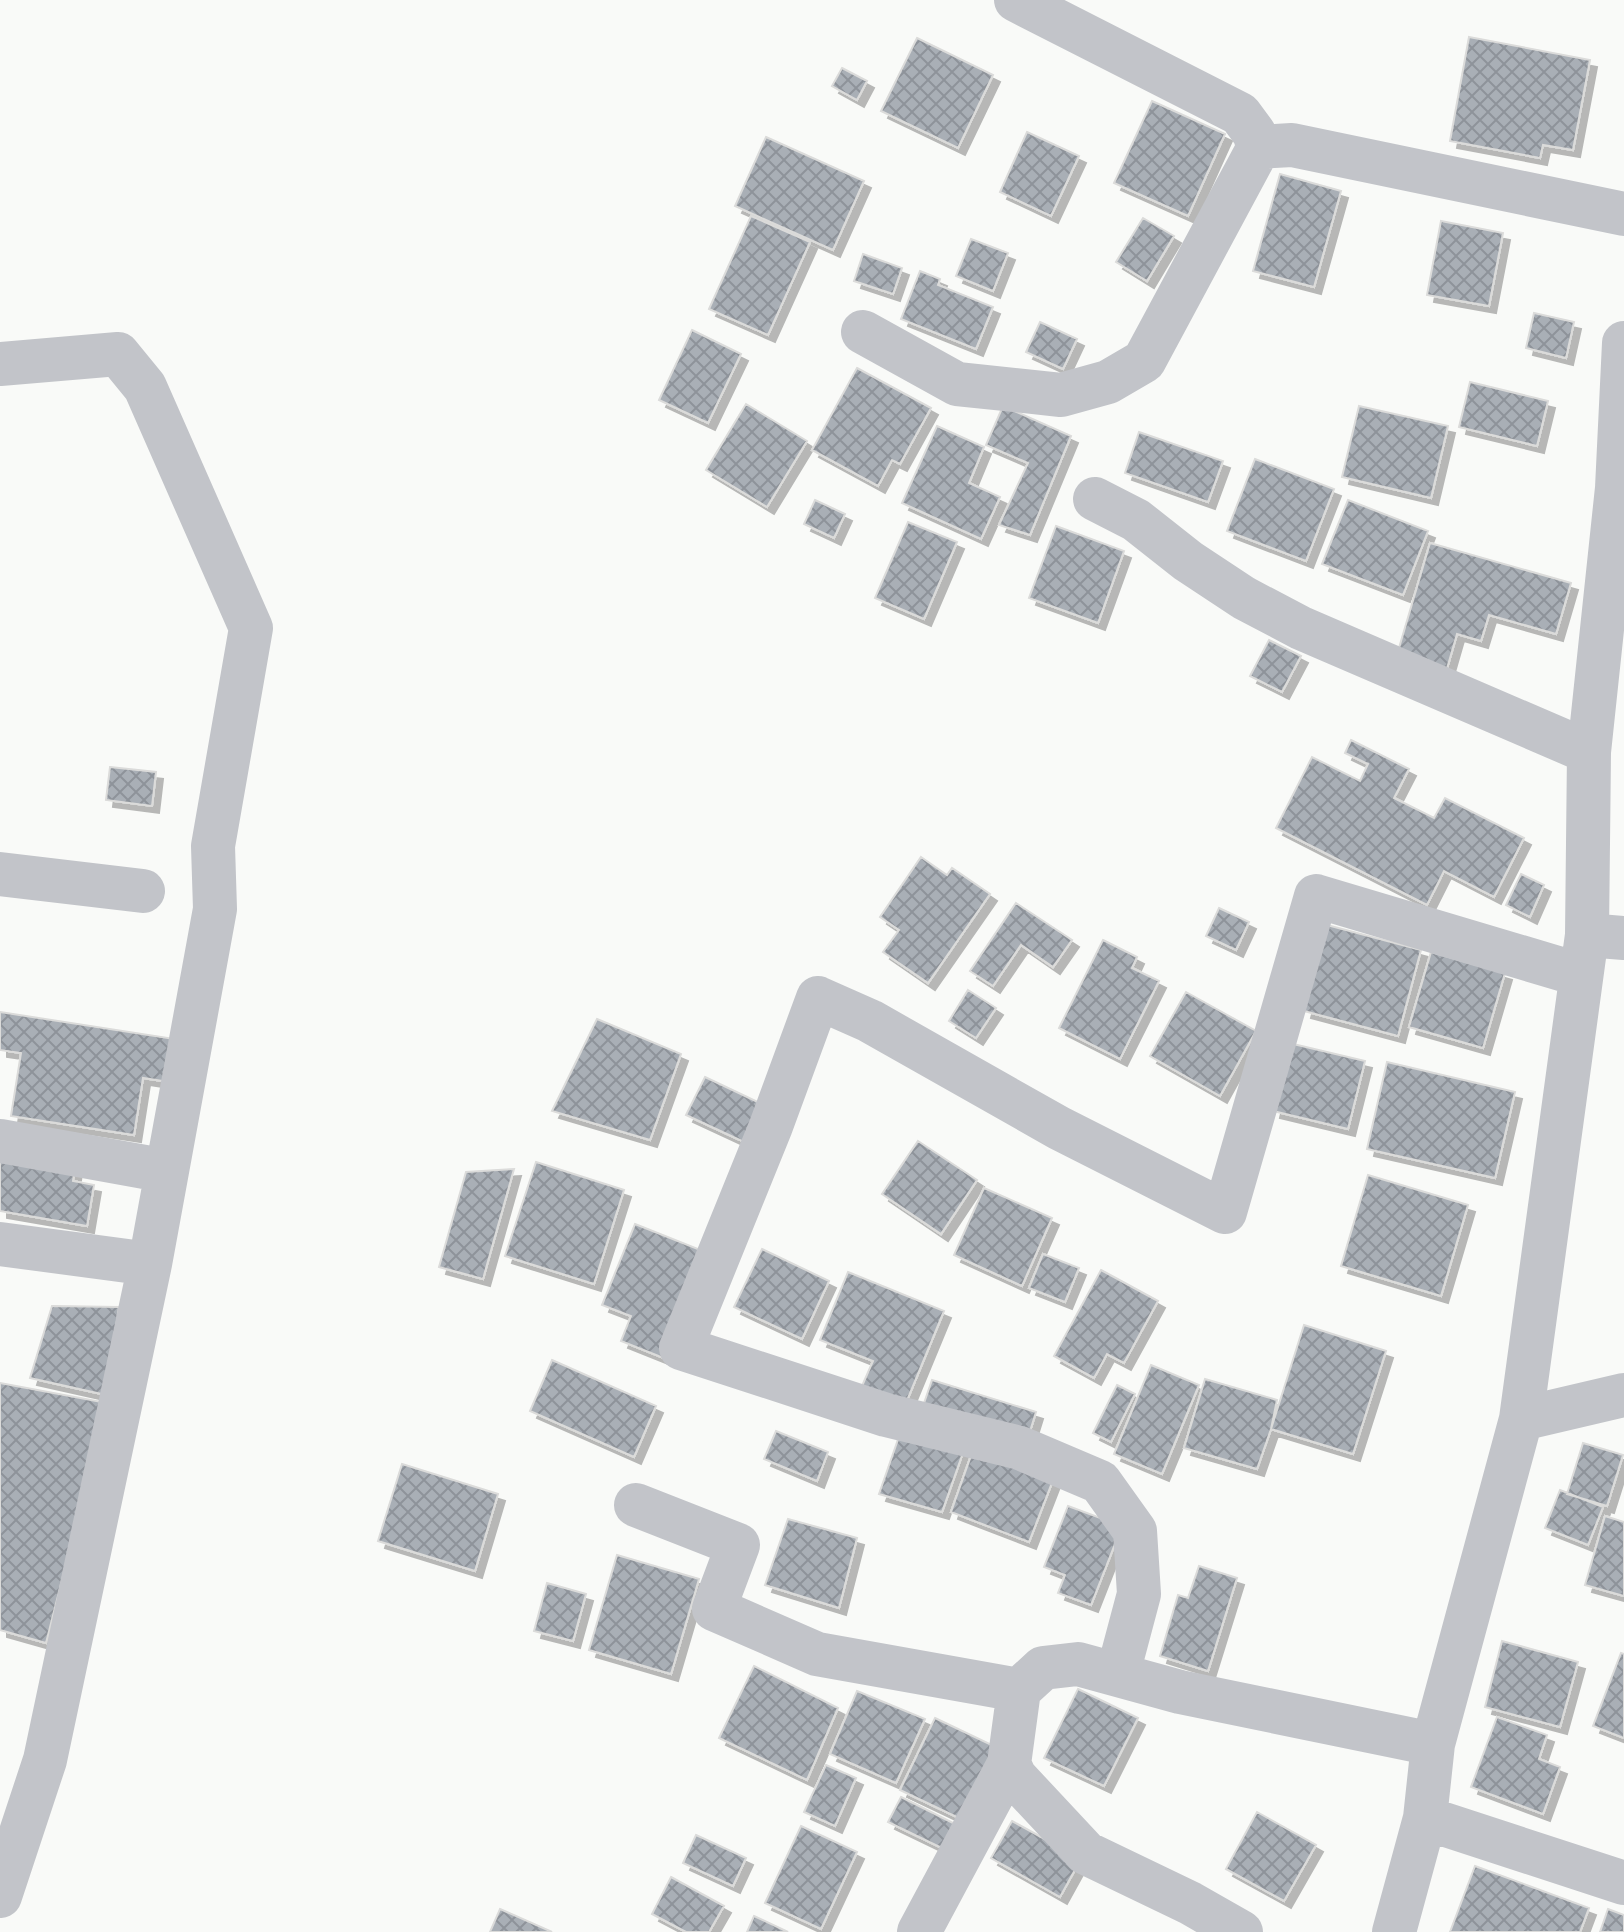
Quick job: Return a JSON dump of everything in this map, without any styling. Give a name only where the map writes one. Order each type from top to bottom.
[{"type":"street","points":[[863,332],[957,384],[1061,395],[1108,382],[1144,361],[1259,147],[1254,133],[1240,114],[1016,0]]},
{"type":"street","points":[[1259,147],[1292,145],[1624,214]]},
{"type":"street","points":[[1394,1932],[1425,1818],[1433,1744],[1521,1419],[1598,949],[1589,752],[1620,489],[1624,343]]},
{"type":"street","points":[[0,364],[118,354],[145,387],[251,628],[213,846],[215,909],[150,1264],[45,1760],[0,1896]]},
{"type":"street","points":[[1095,499],[1136,520],[1188,561],[1244,598],[1301,628],[1589,752]]},
{"type":"street","points":[[0,874],[143,891]]},
{"type":"street","points":[[1118,1673],[1139,1594],[1135,1531],[1100,1482],[1020,1448],[886,1415],[681,1348],[771,1126],[818,998],[870,1021],[1059,1128],[1225,1212],[1316,896],[1598,949]]},
{"type":"street","points":[[0,1141],[167,1171]]},
{"type":"street","points":[[0,1244],[150,1264]]},
{"type":"street","points":[[1521,1419],[1624,1395]]},
{"type":"street","points":[[636,1505],[738,1545],[714,1609],[817,1654],[1019,1690]]},
{"type":"street","points":[[919,1932],[1009,1764],[1019,1690],[1043,1668],[1078,1664],[1180,1692],[1433,1744]]},
{"type":"street","points":[[1009,1764],[1015,1777],[1086,1853],[1190,1903],[1241,1932]]},
{"type":"street","points":[[1425,1818],[1624,1883]]},
{"type":"building","points":[[1469,37],[1590,60],[1573,150],[1543,145],[1540,158],[1450,141]]},
{"type":"building","points":[[917,38],[993,75],[958,148],[881,111]]},
{"type":"building","points":[[842,68],[867,81],[857,100],[832,86]]},
{"type":"building","points":[[1152,101],[1225,134],[1188,216],[1114,183]]},
{"type":"building","points":[[1027,132],[1079,156],[1051,216],[1000,192]]},
{"type":"building","points":[[766,137],[864,181],[833,250],[735,206]]},
{"type":"building","points":[[1280,174],[1341,191],[1314,287],[1253,271]]},
{"type":"building","points":[[751,216],[810,242],[768,335],[709,309]]},
{"type":"building","points":[[1143,218],[1174,236],[1147,281],[1116,262]]},
{"type":"building","points":[[1441,221],[1503,233],[1489,306],[1427,295]]},
{"type":"building","points":[[971,239],[1008,253],[993,291],[956,276]]},
{"type":"building","points":[[863,254],[902,268],[893,294],[854,281]]},
{"type":"building","points":[[920,271],[940,279],[938,285],[993,307],[976,349],[901,319]]},
{"type":"building","points":[[1534,313],[1574,322],[1566,358],[1526,348]]},
{"type":"building","points":[[1040,322],[1077,339],[1063,369],[1026,352]]},
{"type":"building","points":[[692,330],[741,354],[708,423],[659,400]]},
{"type":"building","points":[[857,368],[931,408],[900,464],[892,460],[878,486],[812,450]]},
{"type":"building","points":[[1470,382],[1548,401],[1537,446],[1459,427]]},
{"type":"building","points":[[746,404],[807,441],[767,507],[706,470]]},
{"type":"building","points":[[1003,406],[1071,436],[1030,535],[999,525],[1028,463],[986,445]]},
{"type":"building","points":[[1359,406],[1448,426],[1431,498],[1342,477]]},
{"type":"building","points":[[937,426],[984,447],[969,483],[1000,497],[981,539],[902,503]]},
{"type":"building","points":[[1139,432],[1223,461],[1208,502],[1125,473]]},
{"type":"building","points":[[1255,459],[1334,489],[1306,561],[1227,531]]},
{"type":"building","points":[[815,500],[845,514],[834,538],[804,524]]},
{"type":"building","points":[[1348,500],[1428,531],[1403,595],[1322,564]]},
{"type":"building","points":[[908,522],[957,542],[924,619],[875,598]]},
{"type":"building","points":[[1056,526],[1124,551],[1098,623],[1029,598]]},
{"type":"building","points":[[1430,543],[1571,583],[1556,634],[1489,615],[1481,641],[1457,634],[1446,672],[1396,658]]},
{"type":"building","points":[[1269,640],[1301,656],[1282,692],[1250,676]]},
{"type":"building","points":[[1351,740],[1409,769],[1394,798],[1434,818],[1445,798],[1524,838],[1494,897],[1444,871],[1427,905],[1276,828],[1312,757],[1360,781],[1368,764],[1345,753]]},
{"type":"building","points":[[110,767],[156,772],[152,806],[106,800]]},
{"type":"building","points":[[921,857],[947,875],[952,868],[990,894],[928,983],[883,952],[899,930],[880,917]]},
{"type":"building","points":[[1521,874],[1544,885],[1530,917],[1506,905]]},
{"type":"building","points":[[1016,903],[1072,940],[1053,967],[1021,945],[993,986],[970,971]]},
{"type":"building","points":[[1219,908],[1249,922],[1236,950],[1206,936]]},
{"type":"building","points":[[1327,925],[1421,950],[1398,1036],[1304,1011]]},
{"type":"building","points":[[1103,940],[1137,957],[1132,968],[1159,981],[1120,1059],[1059,1028]]},
{"type":"building","points":[[1431,952],[1505,973],[1483,1048],[1409,1027]]},
{"type":"building","points":[[968,990],[996,1008],[976,1038],[949,1021]]},
{"type":"building","points":[[1186,992],[1256,1031],[1220,1096],[1150,1056]]},
{"type":"building","points":[[0,1012],[181,1040],[175,1083],[143,1078],[134,1135],[11,1116],[21,1053],[0,1050]]},
{"type":"building","points":[[597,1019],[681,1054],[650,1140],[552,1111]]},
{"type":"building","points":[[1289,1043],[1365,1061],[1348,1129],[1273,1111]]},
{"type":"building","points":[[1387,1062],[1515,1092],[1495,1178],[1367,1149]]},
{"type":"building","points":[[705,1077],[762,1104],[744,1142],[686,1115]]},
{"type":"building","points":[[918,1141],[977,1180],[941,1234],[882,1194]]},
{"type":"building","points":[[0,1153],[75,1166],[73,1181],[94,1185],[87,1226],[0,1211]]},
{"type":"building","points":[[536,1162],[624,1190],[594,1284],[505,1256]]},
{"type":"building","points":[[514,1169],[483,1279],[439,1267],[466,1172]]},
{"type":"building","points":[[1368,1175],[1468,1205],[1441,1296],[1341,1266]]},
{"type":"building","points":[[984,1188],[1052,1218],[1022,1286],[954,1255]]},
{"type":"building","points":[[635,1224],[713,1255],[671,1361],[621,1341],[631,1316],[602,1305]]},
{"type":"building","points":[[762,1249],[829,1281],[802,1339],[734,1307]]},
{"type":"building","points":[[1043,1254],[1079,1268],[1065,1302],[1029,1288]]},
{"type":"building","points":[[1101,1270],[1158,1301],[1124,1363],[1107,1354],[1094,1378],[1054,1356]]},
{"type":"building","points":[[848,1272],[944,1311],[906,1403],[862,1386],[873,1361],[820,1340]]},
{"type":"building","points":[[52,1306],[119,1307],[106,1395],[30,1378]]},
{"type":"building","points":[[1304,1325],[1386,1351],[1353,1454],[1271,1429]]},
{"type":"building","points":[[552,1360],[656,1406],[634,1457],[530,1411]]},
{"type":"building","points":[[1151,1365],[1199,1385],[1162,1474],[1114,1454]]},
{"type":"building","points":[[1205,1379],[1277,1400],[1257,1469],[1184,1448]]},
{"type":"building","points":[[932,1380],[1036,1412],[1027,1441],[922,1409]]},
{"type":"building","points":[[0,1383],[107,1403],[46,1643],[0,1630]]},
{"type":"building","points":[[1117,1385],[1135,1394],[1111,1442],[1093,1433]]},
{"type":"building","points":[[902,1428],[965,1447],[942,1512],[879,1494]]},
{"type":"building","points":[[776,1431],[828,1452],[817,1481],[764,1459]]},
{"type":"building","points":[[1583,1443],[1623,1455],[1607,1506],[1567,1494]]},
{"type":"building","points":[[973,1450],[1053,1480],[1029,1542],[951,1512]]},
{"type":"building","points":[[402,1464],[498,1494],[475,1571],[378,1541]]},
{"type":"building","points":[[1560,1490],[1603,1507],[1588,1545],[1545,1528]]},
{"type":"building","points":[[1068,1506],[1122,1526],[1091,1605],[1058,1593],[1065,1575],[1044,1567]]},
{"type":"building","points":[[1605,1516],[1624,1522],[1624,1596],[1585,1585]]},
{"type":"building","points":[[788,1519],[857,1538],[839,1608],[765,1585]]},
{"type":"building","points":[[617,1555],[699,1579],[671,1674],[589,1650]]},
{"type":"building","points":[[1199,1566],[1237,1578],[1208,1671],[1160,1656],[1178,1595],[1188,1598]]},
{"type":"building","points":[[547,1583],[586,1594],[573,1641],[534,1631]]},
{"type":"building","points":[[1502,1641],[1578,1662],[1560,1727],[1485,1707]]},
{"type":"building","points":[[1621,1653],[1624,1654],[1624,1738],[1593,1726]]},
{"type":"building","points":[[754,1666],[838,1708],[807,1780],[719,1738]]},
{"type":"building","points":[[1078,1689],[1138,1718],[1104,1786],[1044,1758]]},
{"type":"building","points":[[857,1691],[925,1719],[896,1783],[830,1754]]},
{"type":"building","points":[[1497,1717],[1547,1735],[1539,1759],[1560,1767],[1543,1814],[1471,1787]]},
{"type":"building","points":[[935,1718],[998,1748],[963,1820],[900,1790]]},
{"type":"building","points":[[826,1765],[856,1778],[835,1826],[804,1812]]},
{"type":"building","points":[[901,1797],[963,1828],[950,1852],[888,1822]]},
{"type":"building","points":[[1257,1812],[1316,1845],[1284,1901],[1226,1869]]},
{"type":"building","points":[[1012,1821],[1081,1859],[1060,1897],[991,1858]]},
{"type":"building","points":[[801,1826],[857,1852],[821,1929],[765,1903]]},
{"type":"building","points":[[696,1835],[746,1858],[733,1886],[683,1863]]},
{"type":"building","points":[[1475,1866],[1589,1908],[1580,1932],[1450,1932]]},
{"type":"building","points":[[671,1877],[724,1906],[709,1932],[686,1932],[652,1914]]},
{"type":"building","points":[[500,1909],[552,1932],[490,1932]]},
{"type":"building","points":[[1608,1909],[1624,1915],[1624,1932],[1600,1932]]},
{"type":"building","points":[[754,1916],[788,1932],[747,1932]]}]
